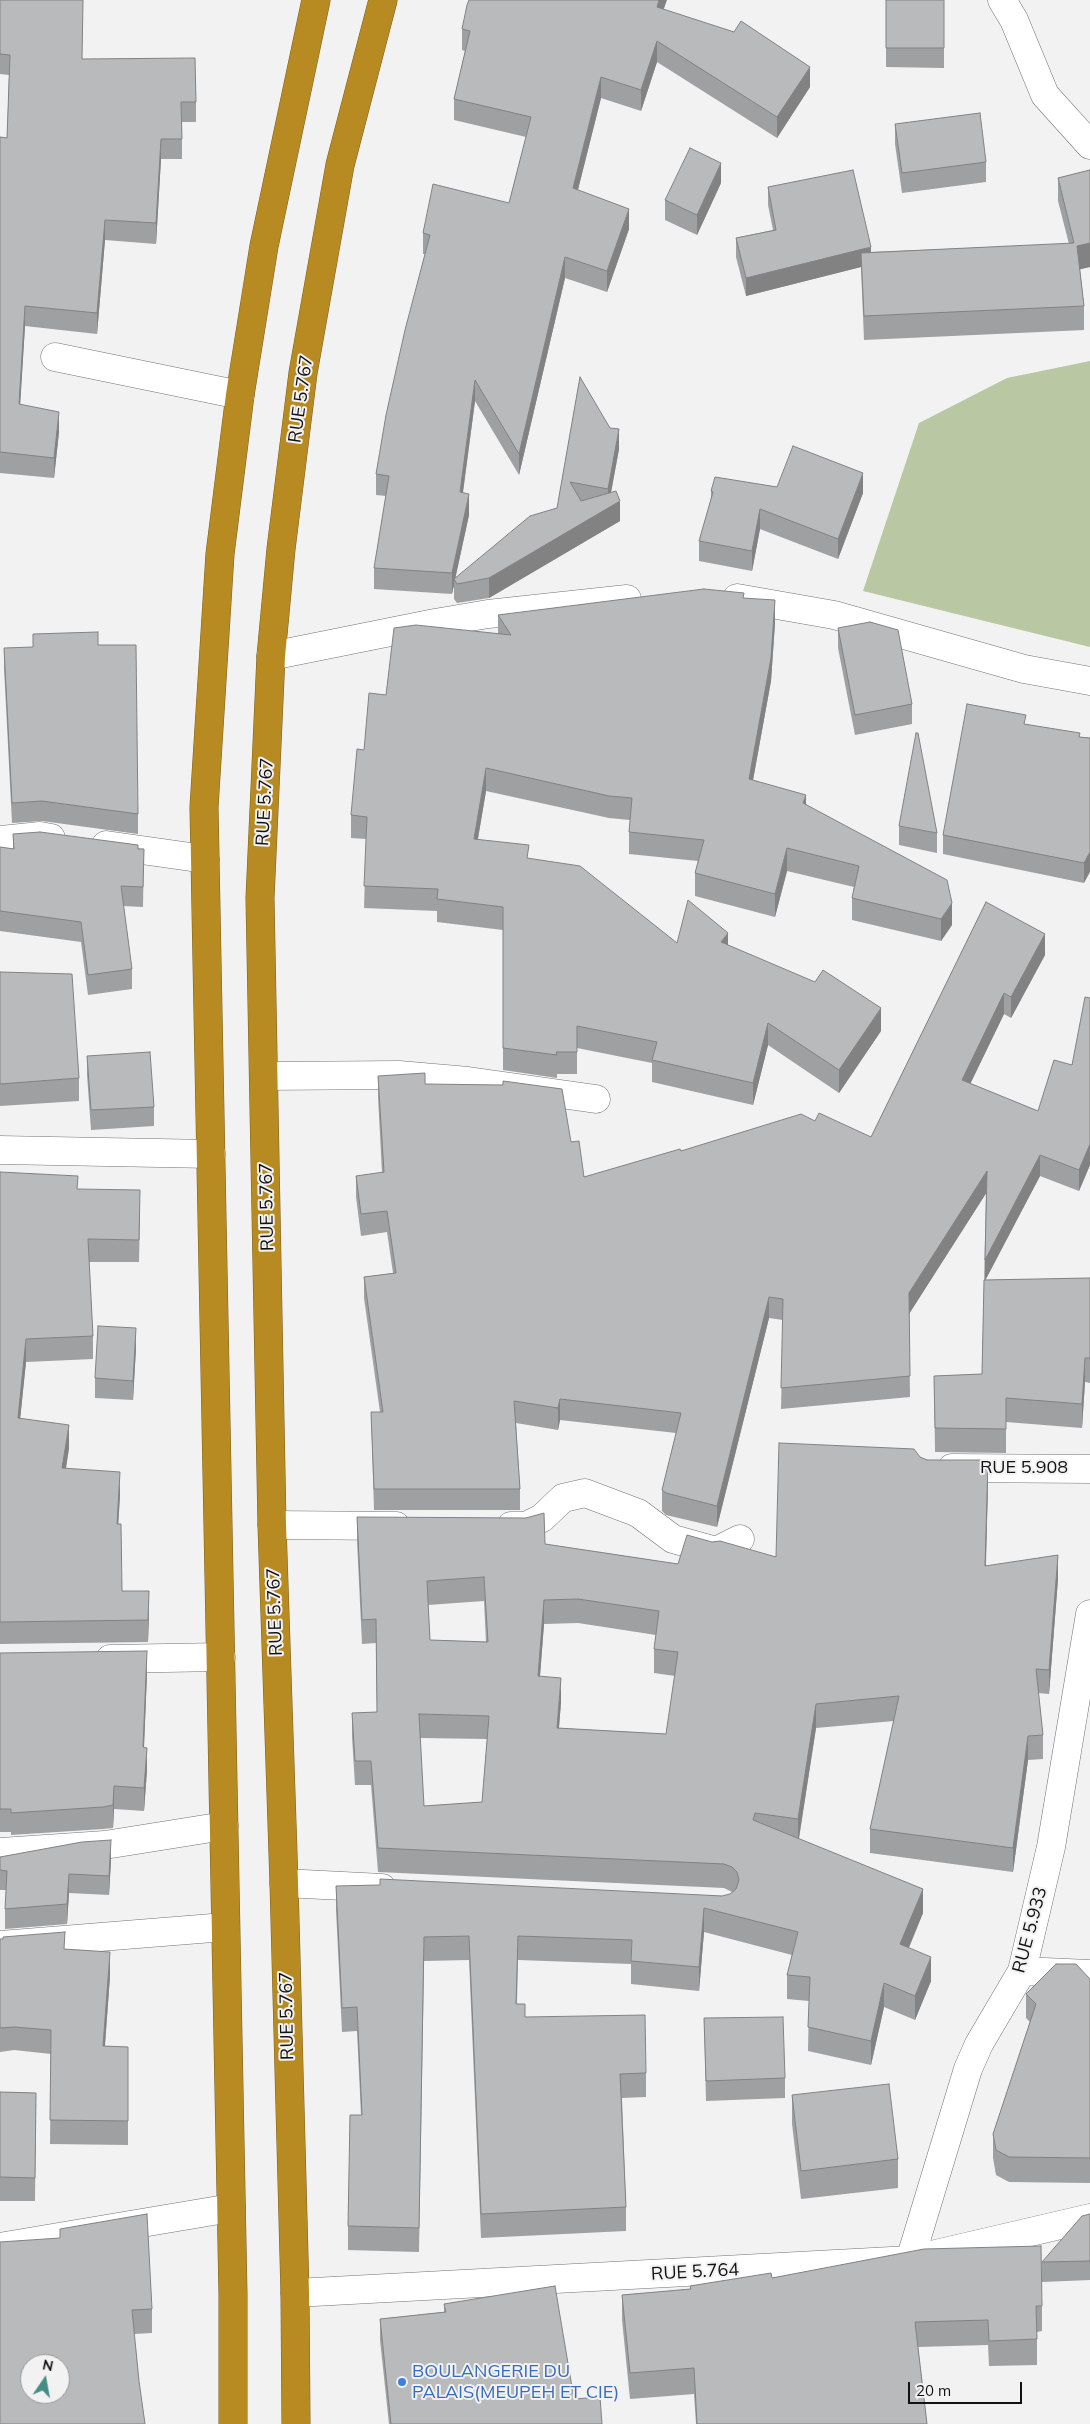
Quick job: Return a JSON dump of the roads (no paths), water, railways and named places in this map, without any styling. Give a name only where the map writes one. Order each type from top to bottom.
[{"type":"highway","points":[[233,2424],[233,2295],[204,807],[220,554],[240,396],[264,246],[316,0]]},
{"type":"highway","name":"RUE 5.767","points":[[296,2424],[295,2293],[272,1525],[265,1076],[260,898],[271,656],[281,549],[303,373],[340,165],[383,0]]},
{"type":"street","points":[[1002,0],[1014,20],[1045,95],[1090,146]]},
{"type":"street","points":[[55,358],[240,396]]},
{"type":"street","points":[[708,596],[736,598],[834,615],[1024,668],[1090,681]]},
{"type":"street","points":[[271,656],[488,614],[652,597]]},
{"type":"street","points":[[0,840],[40,836],[205,859]]},
{"type":"street","points":[[265,1076],[399,1075],[468,1081],[596,1099]]},
{"type":"street","points":[[0,1150],[211,1154]]},
{"type":"street","name":"RUE 5.908","points":[[928,1468],[1090,1469]]},
{"type":"street","points":[[487,1526],[526,1526],[542,1518],[563,1498],[585,1493],[638,1513],[673,1539],[716,1551],[740,1539]]},
{"type":"street","points":[[272,1525],[418,1526]]},
{"type":"street","name":"RUE 5.933","points":[[910,2260],[968,2069],[979,2044],[1022,1971],[1050,1847],[1090,1614]]},
{"type":"street","points":[[86,1659],[221,1658]]},
{"type":"street","points":[[0,1852],[105,1845],[224,1826]]},
{"type":"street","points":[[284,1883],[404,1889]]},
{"type":"street","points":[[0,1945],[225,1927]]},
{"type":"street","points":[[1022,1971],[1090,1974]]},
{"type":"street","points":[[0,2246],[231,2208]]},
{"type":"street","name":"RUE 5.764","points":[[295,2293],[910,2260],[1090,2218]]},
{"type":"place","name":"BOULANGERIE DU PALAIS(MEUPEH ET CIE)","points":[[402,2382]]}]
